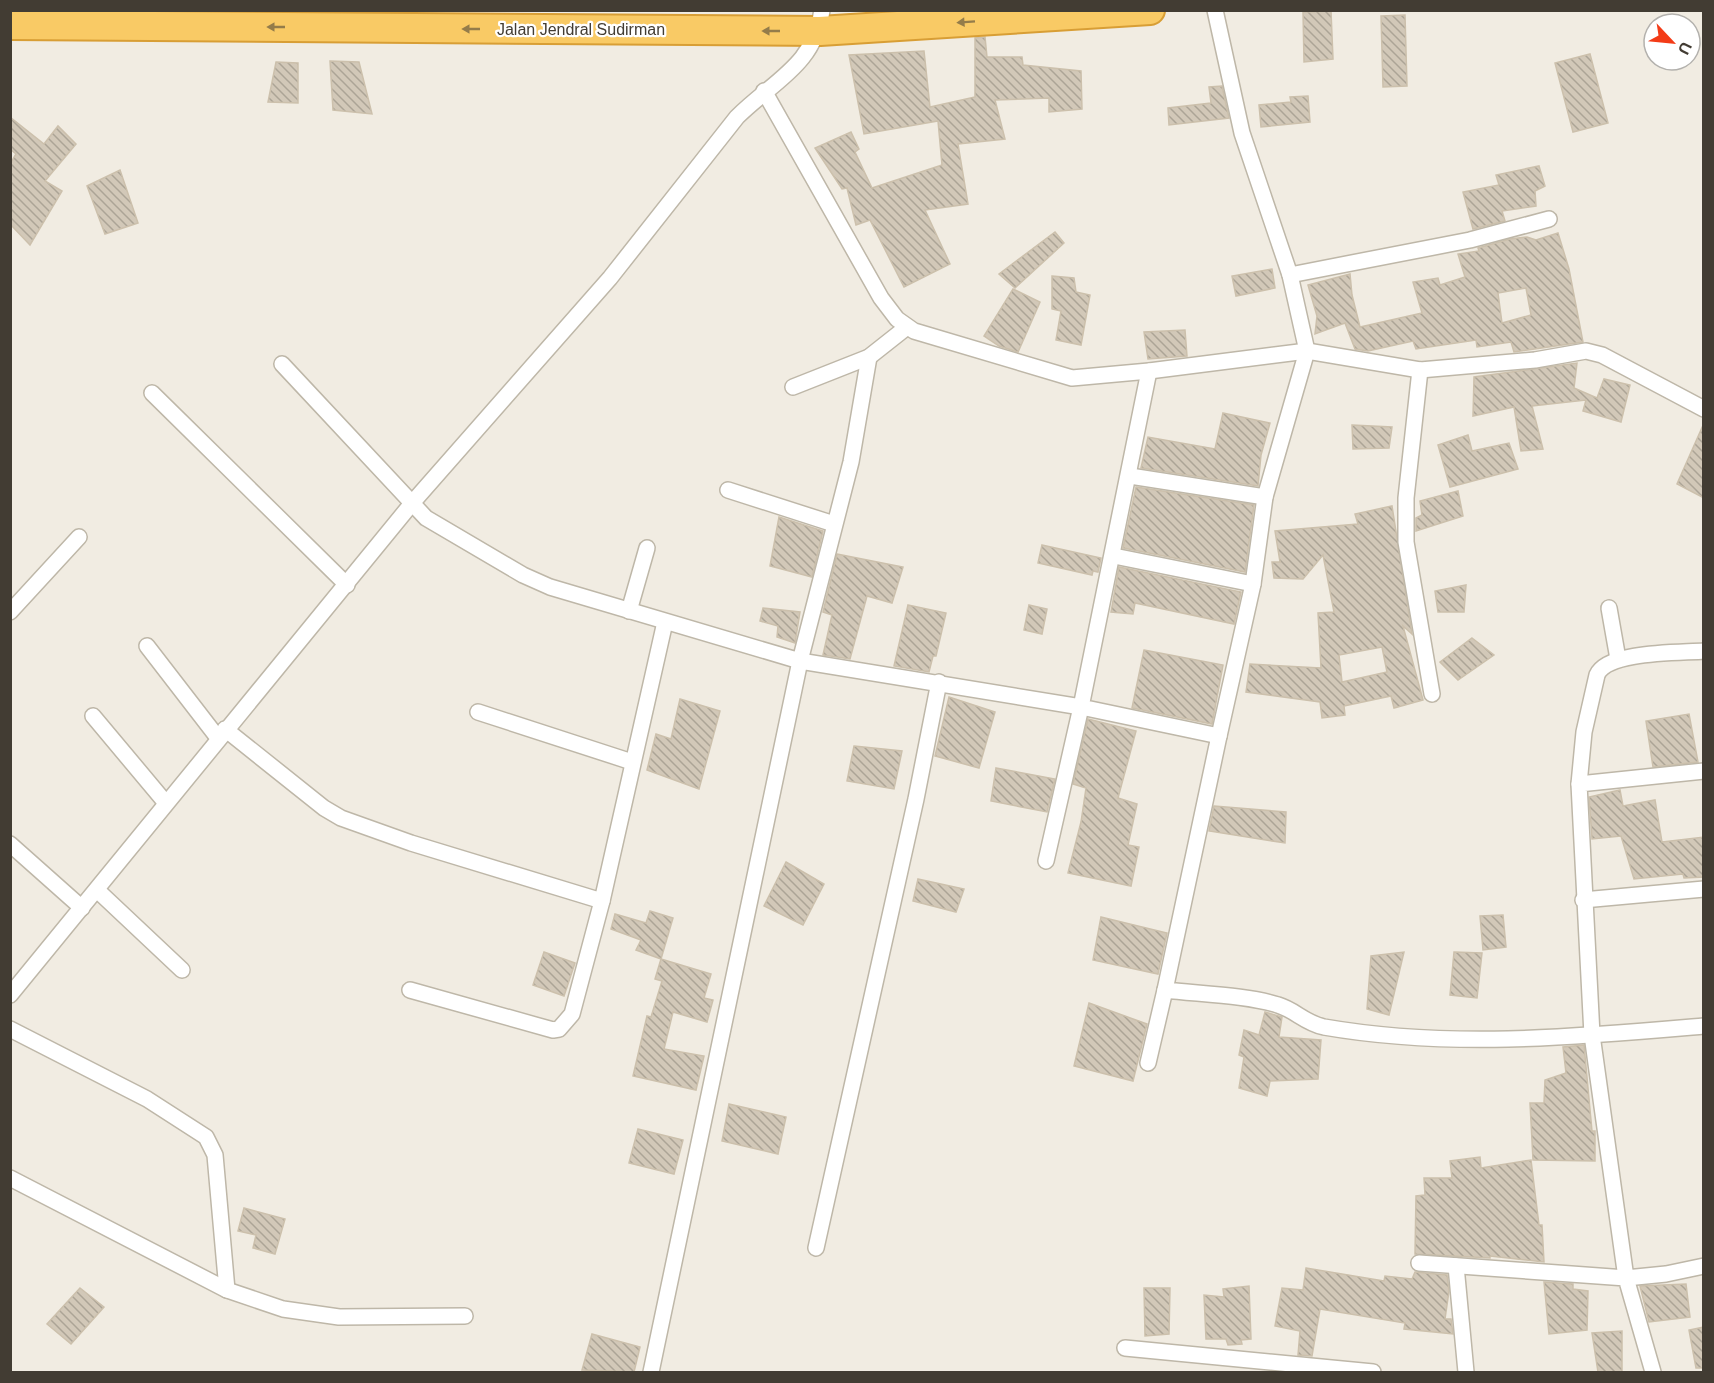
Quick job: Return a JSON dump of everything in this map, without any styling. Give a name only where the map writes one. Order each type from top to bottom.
[{"type":"highway","name":"Jalan Jendral Sudirman","points":[[10,25],[821,21],[1150,10]]},
{"type":"street","points":[[1148,1063],[1253,584],[1265,497],[1307,351],[1290,275],[1242,133],[1215,10]]},
{"type":"street","points":[[10,995],[97,890],[221,733],[347,585],[413,502],[610,279],[737,117],[764,91],[803,60],[821,21]]},
{"type":"street","points":[[764,91],[881,298],[906,327],[1057,375],[1086,378],[1307,351],[1420,370],[1535,360],[1586,351],[1602,355],[1704,409]]},
{"type":"street","points":[[1290,275],[1470,240],[1549,219]]},
{"type":"street","points":[[793,387],[869,357],[906,327]]},
{"type":"street","points":[[651,1372],[800,661],[851,462],[869,357]]},
{"type":"street","points":[[282,364],[433,524],[523,575],[550,587],[800,661],[1082,707],[1218,736]]},
{"type":"street","points":[[1420,370],[1406,498],[1406,542],[1432,694]]},
{"type":"street","points":[[1046,861],[1114,556],[1149,371]]},
{"type":"street","points":[[152,393],[347,585]]},
{"type":"street","points":[[1130,476],[1265,497]]},
{"type":"street","points":[[728,490],[834,524]]},
{"type":"street","points":[[10,612],[79,537]]},
{"type":"street","points":[[629,611],[647,548]]},
{"type":"street","points":[[1114,556],[1253,584]]},
{"type":"street","points":[[1609,608],[1618,659]]},
{"type":"street","points":[[410,990],[553,1030],[559,1029],[572,1014],[602,900],[665,622]]},
{"type":"street","points":[[147,646],[221,733],[341,818],[411,843],[602,900]]},
{"type":"street","points":[[1653,1372],[1626,1278],[1592,1035],[1583,900],[1579,784],[1584,732],[1597,675],[1605,664],[1618,659],[1704,651]]},
{"type":"street","points":[[816,1248],[916,800],[939,682]]},
{"type":"street","points":[[478,712],[632,762]]},
{"type":"street","points":[[93,716],[165,802]]},
{"type":"street","points":[[1579,784],[1704,771]]},
{"type":"street","points":[[10,844],[82,908]]},
{"type":"street","points":[[97,890],[182,970]]},
{"type":"street","points":[[1583,900],[1704,890]]},
{"type":"street","points":[[1165,990],[1267,1002],[1286,1008],[1311,1024],[1360,1034],[1431,1040],[1592,1035],[1704,1026]]},
{"type":"street","points":[[10,1029],[147,1099],[206,1137],[215,1155],[227,1290]]},
{"type":"street","points":[[10,1178],[227,1290],[283,1309],[339,1317],[465,1316]]},
{"type":"street","points":[[1419,1263],[1626,1278],[1666,1274],[1704,1266]]},
{"type":"street","points":[[1456,1266],[1466,1372]]},
{"type":"street","points":[[1125,1348],[1373,1372]]},
{"type":"building","points":[[1331,11],[1333,59],[1304,62],[1303,12]]},
{"type":"building","points":[[1405,15],[1407,86],[1383,87],[1381,16]]},
{"type":"building","points":[[985,37],[987,57],[1022,57],[1023,65],[1081,71],[1082,109],[1049,112],[1049,98],[995,100],[1005,139],[958,144],[968,204],[925,210],[950,264],[904,287],[870,220],[856,225],[847,188],[842,189],[815,148],[851,132],[859,149],[855,152],[872,188],[942,165],[938,121],[864,134],[849,55],[924,51],[930,107],[975,97],[975,38]]},
{"type":"building","points":[[1590,54],[1608,123],[1573,132],[1555,63]]},
{"type":"building","points":[[330,61],[359,62],[372,114],[333,110]]},
{"type":"building","points":[[276,62],[298,63],[298,103],[268,102]]},
{"type":"building","points":[[1222,86],[1229,118],[1169,125],[1168,108],[1211,103],[1209,87]]},
{"type":"building","points":[[1308,96],[1310,122],[1261,127],[1259,105],[1291,102],[1290,97]]},
{"type":"building","points":[[10,117],[44,144],[58,126],[76,144],[45,181],[62,191],[30,245],[10,224],[10,164],[16,154],[10,149]]},
{"type":"building","points":[[1539,166],[1545,186],[1535,191],[1536,206],[1502,211],[1505,221],[1473,229],[1463,192],[1499,185],[1496,175]]},
{"type":"building","points":[[120,170],[138,223],[105,234],[87,186]]},
{"type":"building","points":[[1055,232],[1064,243],[1015,288],[999,274]]},
{"type":"building","points":[[1558,233],[1569,269],[1583,342],[1514,352],[1511,342],[1477,347],[1476,340],[1416,349],[1413,341],[1368,351],[1355,349],[1345,323],[1315,334],[1317,316],[1308,285],[1350,274],[1352,295],[1360,327],[1422,313],[1413,282],[1438,278],[1440,285],[1465,277],[1458,254],[1479,251],[1478,248],[1510,239],[1527,237],[1536,240]],"holes":[[[1526,288],[1531,315],[1502,323],[1498,293]]]},
{"type":"building","points":[[1272,269],[1275,288],[1236,296],[1232,276]]},
{"type":"building","points":[[1052,276],[1074,278],[1076,292],[1090,295],[1081,345],[1056,340],[1061,311],[1052,309]]},
{"type":"building","points":[[1013,289],[1040,302],[1018,352],[999,346],[984,336]]},
{"type":"building","points":[[1185,330],[1187,356],[1148,359],[1144,332]]},
{"type":"building","points":[[1577,363],[1574,388],[1597,398],[1604,379],[1630,385],[1621,422],[1583,411],[1586,400],[1532,406],[1543,449],[1521,451],[1514,407],[1473,416],[1474,377]]},
{"type":"building","points":[[1223,413],[1270,423],[1261,455],[1258,486],[1141,468],[1148,437],[1215,449]]},
{"type":"building","points":[[1704,423],[1704,498],[1677,484]]},
{"type":"building","points":[[1352,425],[1392,427],[1389,448],[1353,449]]},
{"type":"building","points":[[1468,435],[1472,451],[1509,443],[1518,469],[1450,487],[1438,445]]},
{"type":"building","points":[[1136,487],[1254,505],[1245,572],[1123,548]]},
{"type":"building","points":[[1458,491],[1463,516],[1416,531],[1416,518],[1422,515],[1420,501]]},
{"type":"building","points":[[1392,506],[1412,634],[1403,626],[1423,700],[1394,708],[1391,696],[1344,706],[1345,715],[1322,718],[1320,702],[1246,692],[1250,664],[1321,668],[1318,613],[1334,612],[1323,555],[1303,579],[1274,578],[1272,562],[1280,562],[1275,531],[1358,524],[1355,514]],"holes":[[[1382,647],[1387,672],[1342,682],[1339,655]]]},
{"type":"building","points":[[779,517],[823,531],[812,577],[770,566]]},
{"type":"building","points":[[1042,545],[1101,558],[1098,572],[1093,571],[1092,575],[1038,563]]},
{"type":"building","points":[[837,554],[903,567],[892,603],[867,596],[850,659],[823,655],[832,615],[823,612]]},
{"type":"building","points":[[1119,567],[1241,592],[1234,624],[1135,603],[1133,614],[1111,612]]},
{"type":"building","points":[[1466,585],[1464,612],[1438,612],[1435,591]]},
{"type":"building","points":[[908,605],[946,613],[936,656],[933,656],[929,672],[894,666]]},
{"type":"building","points":[[1029,605],[1047,609],[1042,634],[1024,630]]},
{"type":"building","points":[[763,608],[800,612],[795,643],[777,637],[778,626],[760,621]]},
{"type":"building","points":[[1472,638],[1494,655],[1458,680],[1440,662]]},
{"type":"building","points":[[1144,650],[1223,665],[1212,724],[1132,708]]},
{"type":"building","points":[[949,697],[995,712],[979,768],[935,756]]},
{"type":"building","points":[[680,699],[720,711],[699,789],[647,770],[656,734],[671,739]]},
{"type":"building","points":[[1689,714],[1698,762],[1653,767],[1646,721]]},
{"type":"building","points":[[1088,719],[1136,731],[1118,798],[1137,804],[1128,845],[1139,847],[1131,886],[1068,873],[1081,822],[1086,788],[1073,784]]},
{"type":"building","points":[[854,746],[902,751],[894,789],[847,781]]},
{"type":"building","points":[[996,768],[1055,779],[1047,812],[991,801]]},
{"type":"building","points":[[1620,790],[1623,806],[1655,800],[1662,842],[1704,837],[1704,877],[1684,878],[1683,874],[1634,879],[1621,836],[1592,839],[1589,797]]},
{"type":"building","points":[[1214,806],[1286,812],[1285,843],[1209,831]]},
{"type":"building","points":[[786,862],[824,884],[803,925],[764,906]]},
{"type":"building","points":[[918,879],[964,889],[956,912],[913,901]]},
{"type":"building","points":[[650,911],[673,918],[661,959],[636,950],[641,940],[611,929],[615,914],[646,923]]},
{"type":"building","points":[[1503,915],[1506,947],[1483,950],[1480,916]]},
{"type":"building","points":[[1101,917],[1167,933],[1158,974],[1093,960]]},
{"type":"building","points":[[544,952],[575,963],[564,996],[533,985]]},
{"type":"building","points":[[1404,952],[1389,1015],[1367,1009],[1371,956]]},
{"type":"building","points":[[1454,952],[1482,953],[1477,998],[1450,995]]},
{"type":"building","points":[[661,959],[711,974],[704,998],[713,1000],[707,1022],[673,1012],[664,1049],[704,1056],[696,1090],[633,1076],[647,1016],[651,1017],[662,981],[655,979]]},
{"type":"building","points":[[1089,1003],[1147,1024],[1133,1081],[1074,1066]]},
{"type":"building","points":[[1265,1012],[1282,1017],[1279,1037],[1321,1040],[1318,1079],[1270,1081],[1267,1096],[1239,1088],[1244,1057],[1239,1055],[1244,1030],[1259,1035]]},
{"type":"building","points":[[1584,1045],[1592,1131],[1595,1131],[1595,1161],[1533,1160],[1530,1103],[1544,1103],[1545,1080],[1566,1073],[1563,1047]]},
{"type":"building","points":[[729,1104],[786,1117],[778,1154],[722,1141]]},
{"type":"building","points":[[638,1129],[683,1140],[674,1174],[629,1163]]},
{"type":"building","points":[[1480,1157],[1481,1168],[1531,1160],[1539,1225],[1542,1225],[1544,1262],[1490,1256],[1490,1258],[1415,1254],[1416,1196],[1425,1195],[1424,1178],[1452,1178],[1450,1161]]},
{"type":"building","points":[[244,1208],[285,1219],[275,1254],[253,1248],[256,1235],[238,1231]]},
{"type":"building","points":[[1306,1268],[1384,1281],[1385,1276],[1412,1279],[1415,1272],[1447,1275],[1449,1291],[1445,1319],[1451,1319],[1453,1334],[1404,1329],[1405,1323],[1320,1309],[1312,1356],[1298,1355],[1300,1331],[1275,1326],[1282,1288],[1303,1290]]},
{"type":"building","points":[[1544,1282],[1573,1284],[1573,1289],[1588,1291],[1587,1330],[1549,1334]]},
{"type":"building","points":[[1686,1284],[1690,1317],[1649,1322],[1640,1286]]},
{"type":"building","points":[[1249,1286],[1251,1339],[1241,1340],[1242,1344],[1228,1345],[1226,1339],[1206,1339],[1204,1295],[1224,1297],[1223,1289]]},
{"type":"building","points":[[80,1288],[104,1307],[71,1344],[47,1324]]},
{"type":"building","points":[[1144,1288],[1170,1288],[1169,1334],[1145,1336]]},
{"type":"building","points":[[1704,1327],[1704,1368],[1696,1368],[1689,1330]]},
{"type":"building","points":[[1622,1331],[1622,1372],[1598,1372],[1592,1333]]},
{"type":"building","points":[[592,1334],[640,1347],[634,1372],[582,1370]]}]
